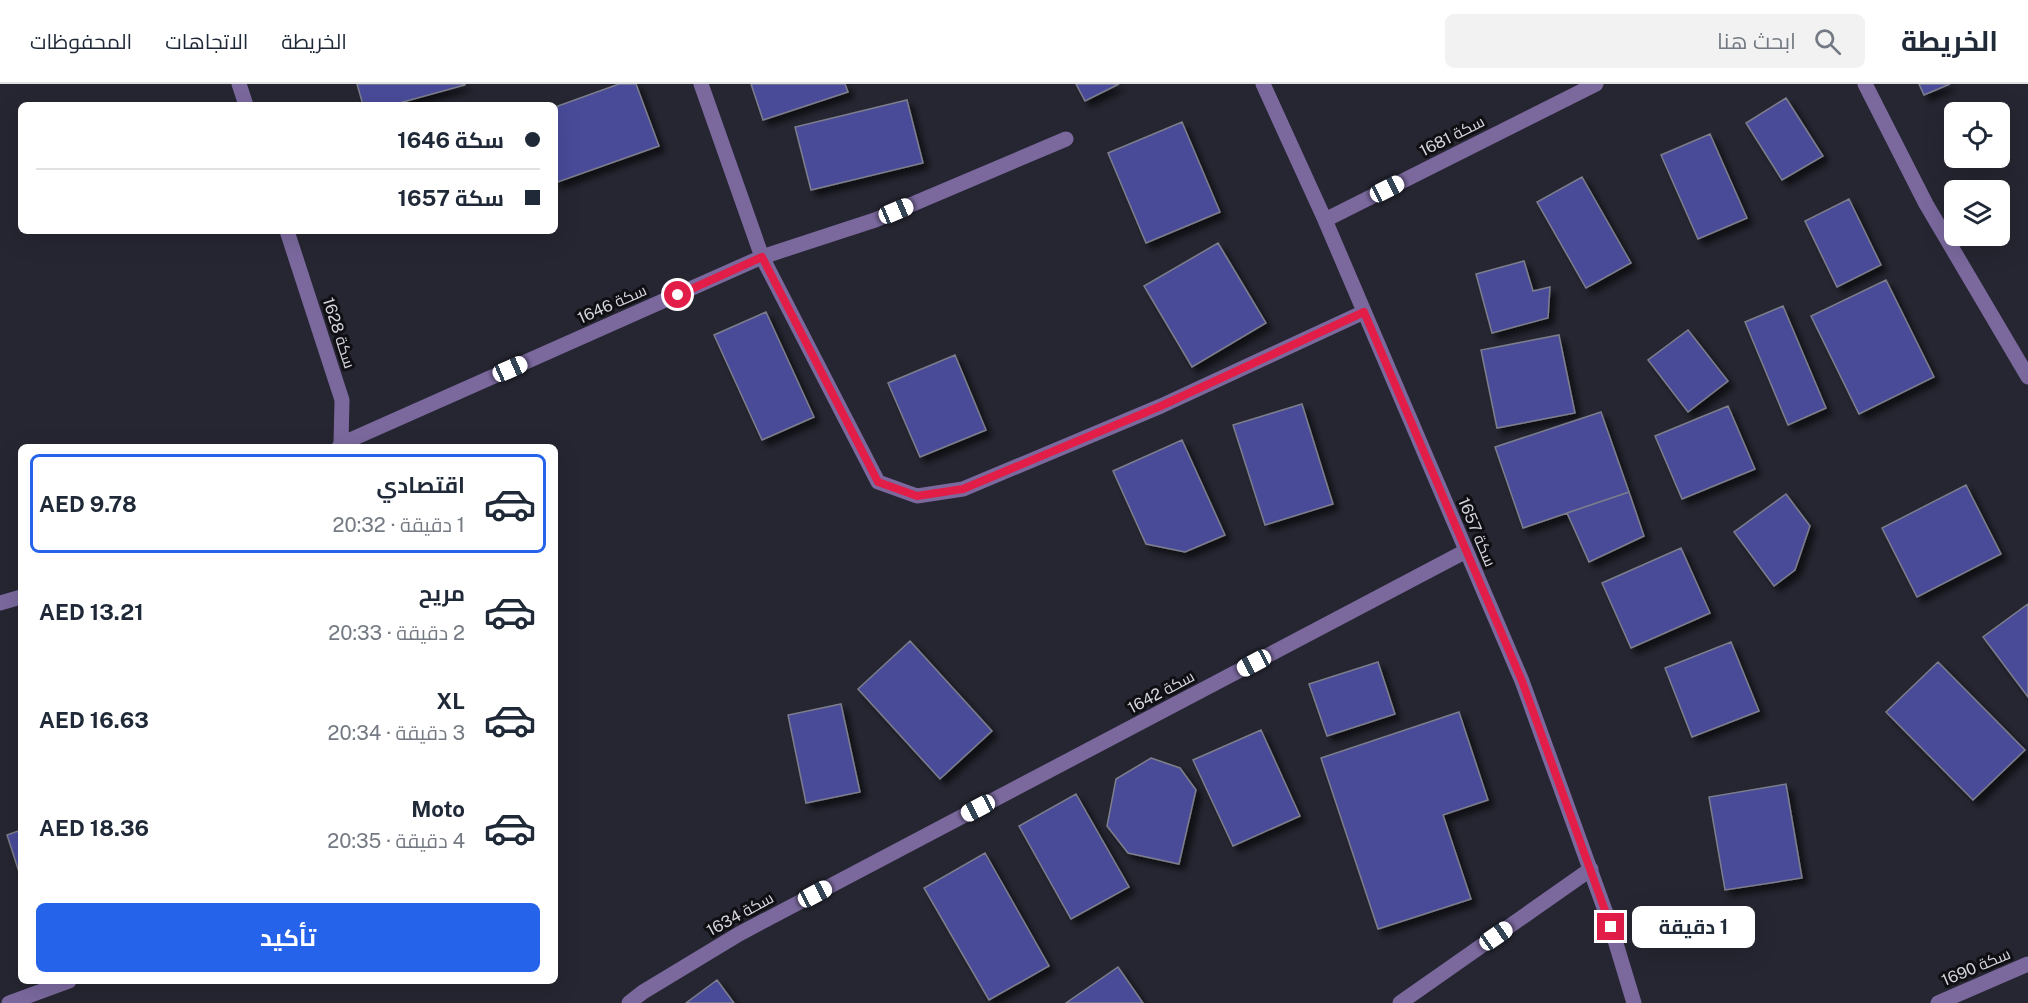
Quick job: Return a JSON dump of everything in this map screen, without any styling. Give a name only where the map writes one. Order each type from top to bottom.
[{"type":"street","points":[[239,84],[245,102]]},
{"type":"street","points":[[701,84],[762,257],[878,482],[917,496],[963,489],[1161,406],[1364,312]]},
{"type":"street","name":"سكة 1657","points":[[1263,84],[1364,312],[1522,681],[1591,869],[1634,1003]]},
{"type":"street","name":"سكة 1681","points":[[1324,220],[1596,84]]},
{"type":"street","points":[[1865,84],[1926,204],[2028,377]]},
{"type":"street","name":"سكة 1646","points":[[344,444],[762,257],[875,220],[1066,139]]},
{"type":"street","name":"سكة 1628","points":[[288,234],[342,400],[340,444]]},
{"type":"street","name":"سكة 1642","points":[[873,864],[1466,551]]},
{"type":"street","points":[[0,603],[18,598]]},
{"type":"street","name":"سكة 1634","points":[[629,1003],[643,992],[739,934],[873,864]]},
{"type":"street","points":[[1400,1003],[1591,869]]},
{"type":"street","name":"سكة 1690","points":[[1938,1003],[2028,964]]},
{"type":"street","points":[[9,1003],[61,984]]},
{"type":"building","points":[[357,84],[465,84],[403,102],[362,102]]},
{"type":"building","points":[[619,84],[636,84],[659,146],[558,182],[558,106]]},
{"type":"building","points":[[751,84],[845,84],[848,92],[763,120]]},
{"type":"building","points":[[1076,84],[1119,84],[1085,101]]},
{"type":"building","points":[[1919,84],[1950,84],[1924,95]]},
{"type":"building","points":[[1786,98],[1823,156],[1782,180],[1746,123]]},
{"type":"building","points":[[907,100],[923,163],[811,190],[795,127]]},
{"type":"building","points":[[1182,122],[1220,212],[1146,243],[1108,153]]},
{"type":"building","points":[[1710,134],[1747,218],[1698,239],[1661,155]]},
{"type":"building","points":[[1582,177],[1631,263],[1586,288],[1537,202]]},
{"type":"building","points":[[1849,199],[1881,265],[1837,287],[1805,221]]},
{"type":"building","points":[[1218,243],[1266,323],[1192,367],[1144,286]]},
{"type":"building","points":[[1524,261],[1533,291],[1550,287],[1548,318],[1492,333],[1476,274]]},
{"type":"building","points":[[1886,280],[1934,377],[1859,414],[1811,316]]},
{"type":"building","points":[[1783,306],[1826,408],[1788,425],[1745,322]]},
{"type":"building","points":[[766,312],[814,417],[762,440],[714,335]]},
{"type":"building","points":[[1688,330],[1728,381],[1688,412],[1648,360]]},
{"type":"building","points":[[1559,335],[1575,413],[1497,428],[1481,350]]},
{"type":"building","points":[[955,355],[986,430],[920,457],[888,383]]},
{"type":"building","points":[[1302,404],[1333,504],[1265,525],[1233,425]]},
{"type":"building","points":[[1728,406],[1755,469],[1682,499],[1655,436]]},
{"type":"building","points":[[1601,412],[1629,492],[1523,528],[1495,447]]},
{"type":"building","points":[[1182,440],[1225,535],[1185,552],[1146,544],[1113,471]]},
{"type":"building","points":[[1966,485],[2001,554],[1917,597],[1882,528]]},
{"type":"building","points":[[1629,492],[1644,536],[1589,562],[1567,513]]},
{"type":"building","points":[[1786,494],[1810,526],[1795,570],[1774,586],[1734,532]]},
{"type":"building","points":[[1681,548],[1710,613],[1631,648],[1602,583]]},
{"type":"building","points":[[2028,604],[2028,697],[1983,637]]},
{"type":"building","points":[[910,641],[992,731],[940,779],[858,689]]},
{"type":"building","points":[[1731,642],[1759,711],[1692,737],[1665,668]]},
{"type":"building","points":[[1378,662],[1395,714],[1327,736],[1309,684]]},
{"type":"building","points":[[1938,662],[2025,750],[1973,800],[1886,712]]},
{"type":"building","points":[[841,704],[860,792],[806,803],[788,715]]},
{"type":"building","points":[[1459,712],[1488,800],[1443,815],[1471,899],[1378,929],[1321,758]]},
{"type":"building","points":[[1261,730],[1300,816],[1233,846],[1193,760]]},
{"type":"building","points":[[1151,758],[1180,768],[1196,790],[1179,864],[1128,853],[1107,826],[1116,779]]},
{"type":"building","points":[[1786,784],[1802,878],[1725,890],[1709,797]]},
{"type":"building","points":[[1076,794],[1129,887],[1071,919],[1019,826]]},
{"type":"building","points":[[18,831],[18,869],[7,835]]},
{"type":"building","points":[[985,853],[1049,966],[989,1000],[924,888]]},
{"type":"building","points":[[1118,967],[1143,1003],[1066,1003]]},
{"type":"building","points":[[717,980],[734,1003],[686,1003]]},
{"type":"route","points":[[678,295],[762,257],[878,482],[917,496],[963,489],[1161,406],[1364,312],[1522,681],[1611,927]]}]
